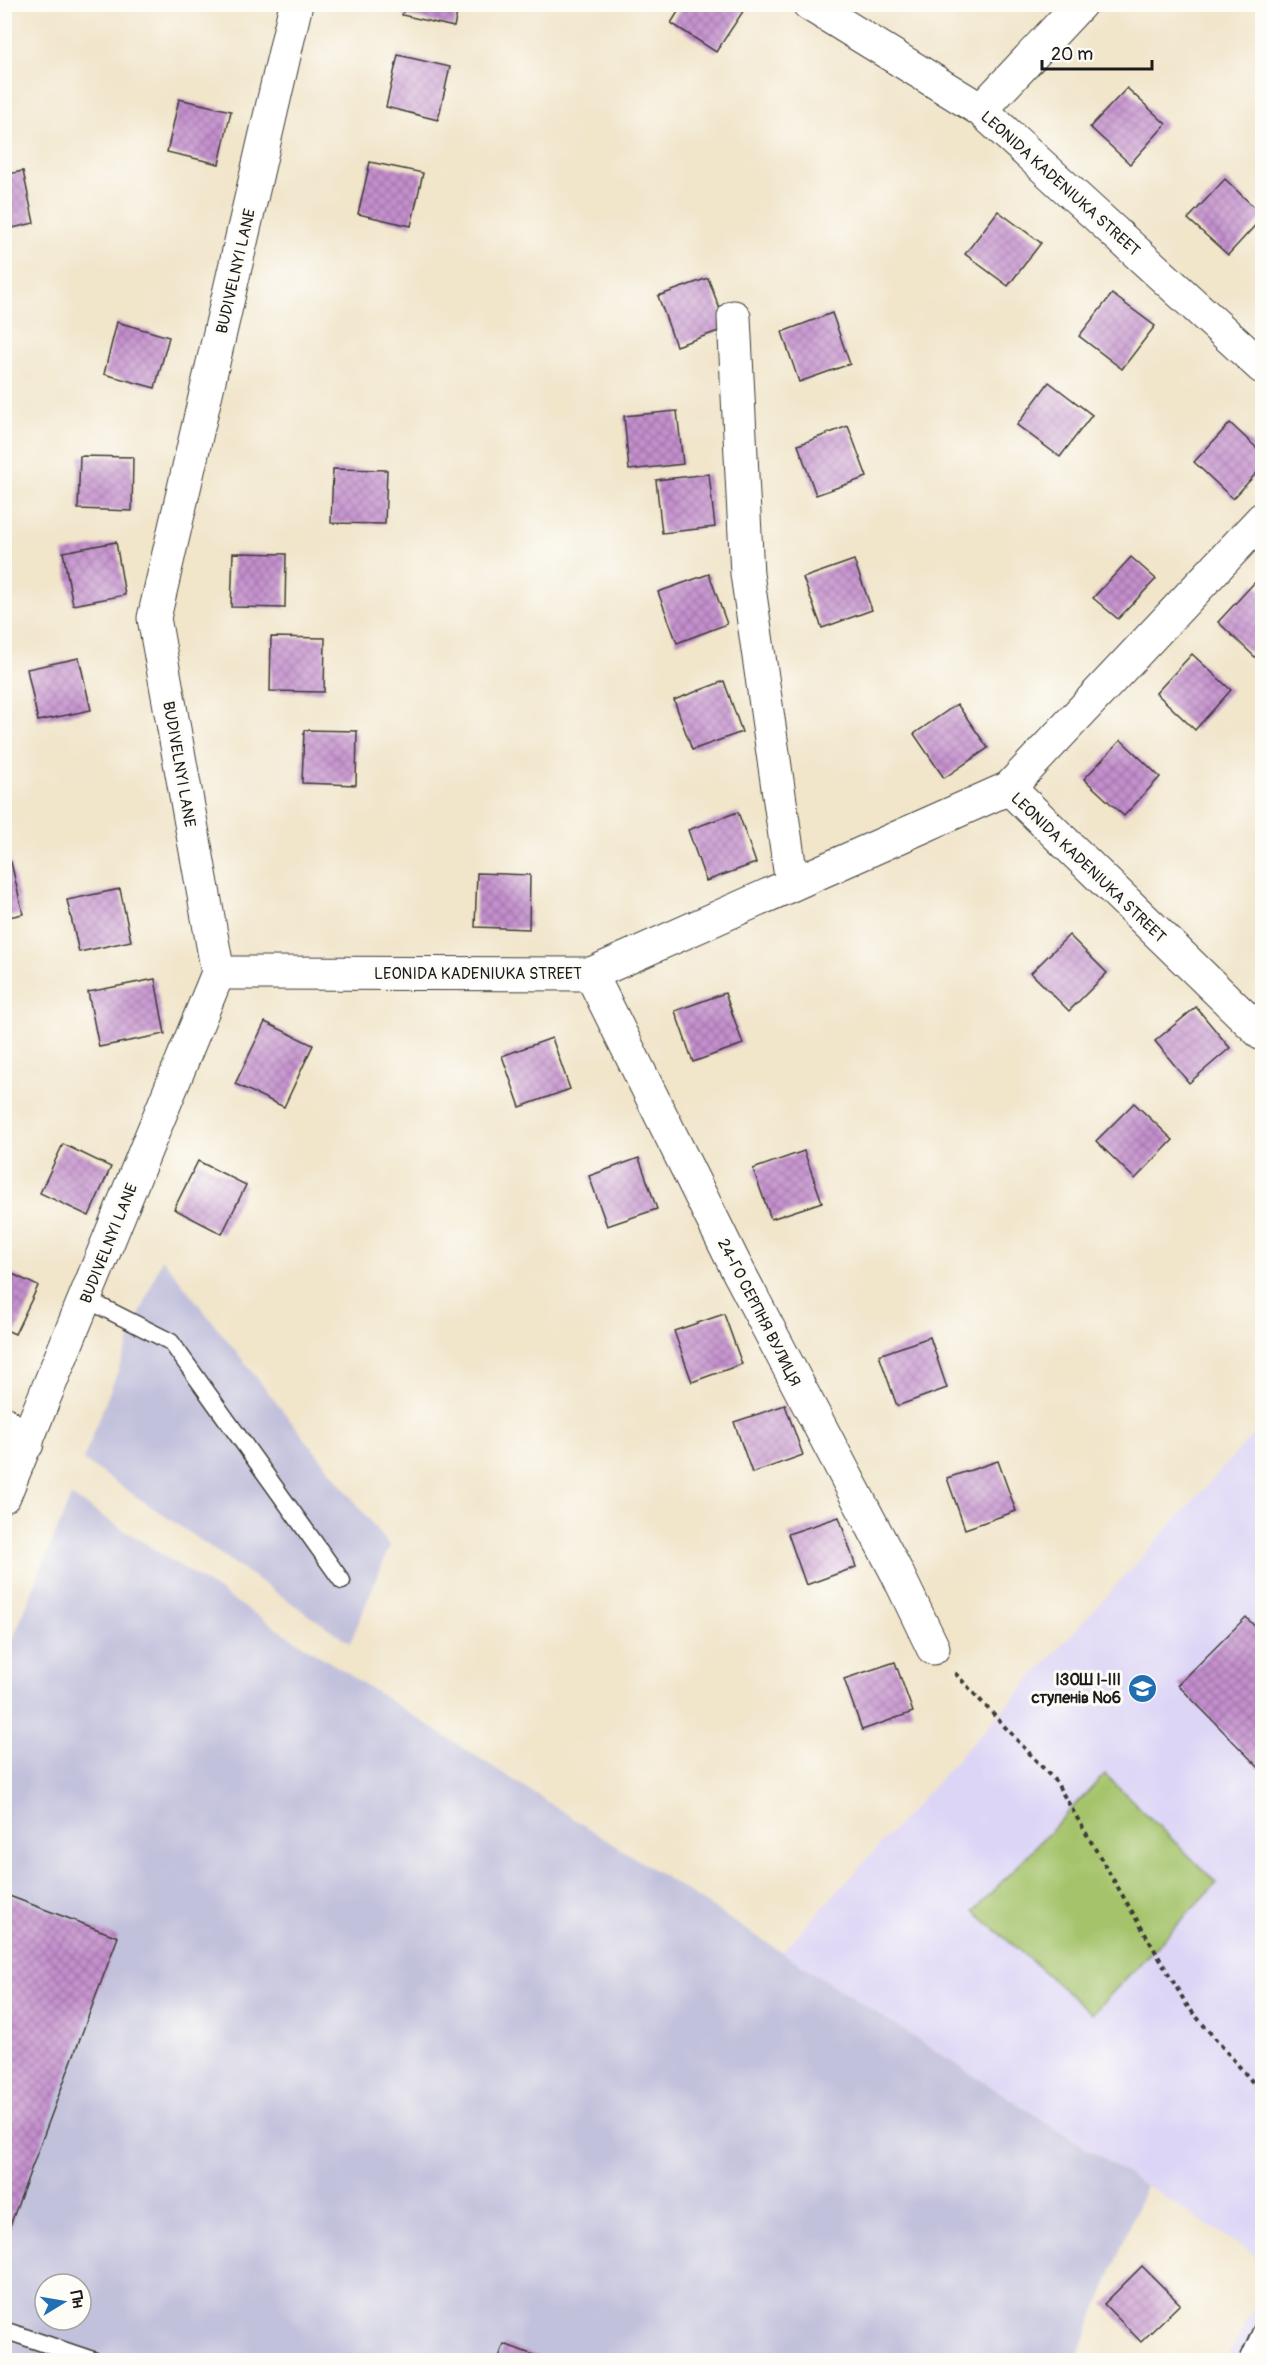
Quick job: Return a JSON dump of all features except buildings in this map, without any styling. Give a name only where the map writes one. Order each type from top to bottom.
[{"type":"street","name":"BUDIVELNYI LANE","points":[[4,1496],[16,1433],[86,1299],[218,973],[154,618],[296,4]]},
{"type":"street","name":"LEONIDA KADENIUKA STREET","points":[[809,4],[981,110],[1263,367]]},
{"type":"street","points":[[981,110],[1080,4]]},
{"type":"street","points":[[734,317],[747,574],[792,884]]},
{"type":"street","points":[[1009,788],[1263,519]]},
{"type":"street","name":"LEONIDA KADENIUKA STREET","points":[[218,973],[591,974],[1009,788],[1263,1034]]},
{"type":"street","name":"24-ГО СЕРПНЯ ВУЛИЦЯ","points":[[591,974],[735,1266],[897,1573],[933,1648]]},
{"type":"lane","points":[[86,1299],[171,1342],[342,1581]]},
{"type":"lane","points":[[1248,2361],[1263,2329]]},
{"type":"lane","points":[[4,2330],[93,2361]]},
{"type":"path","points":[[933,1648],[1056,1782],[1188,2007],[1263,2093]]},
{"type":"shaded area","points":[[162,1258],[390,1546],[350,1643],[83,1460]]},
{"type":"shaded area","name":"ІЗОШ І-ІІІ ступенів №6","points":[[1262,1425],[1262,2260],[782,1952]]},
{"type":"shaded area","points":[[71,1496],[1146,2186],[1076,2360],[5,2360],[5,1658]]},
{"type":"shaded area","points":[[1262,2293],[1262,2360],[1227,2360]]},
{"type":"green space","points":[[1105,1774],[1217,1883],[1092,2014],[974,1911]]},
{"type":"place","name":"ІЗОШ І-ІІІ ступенів №6","points":[[1142,1688]]}]
